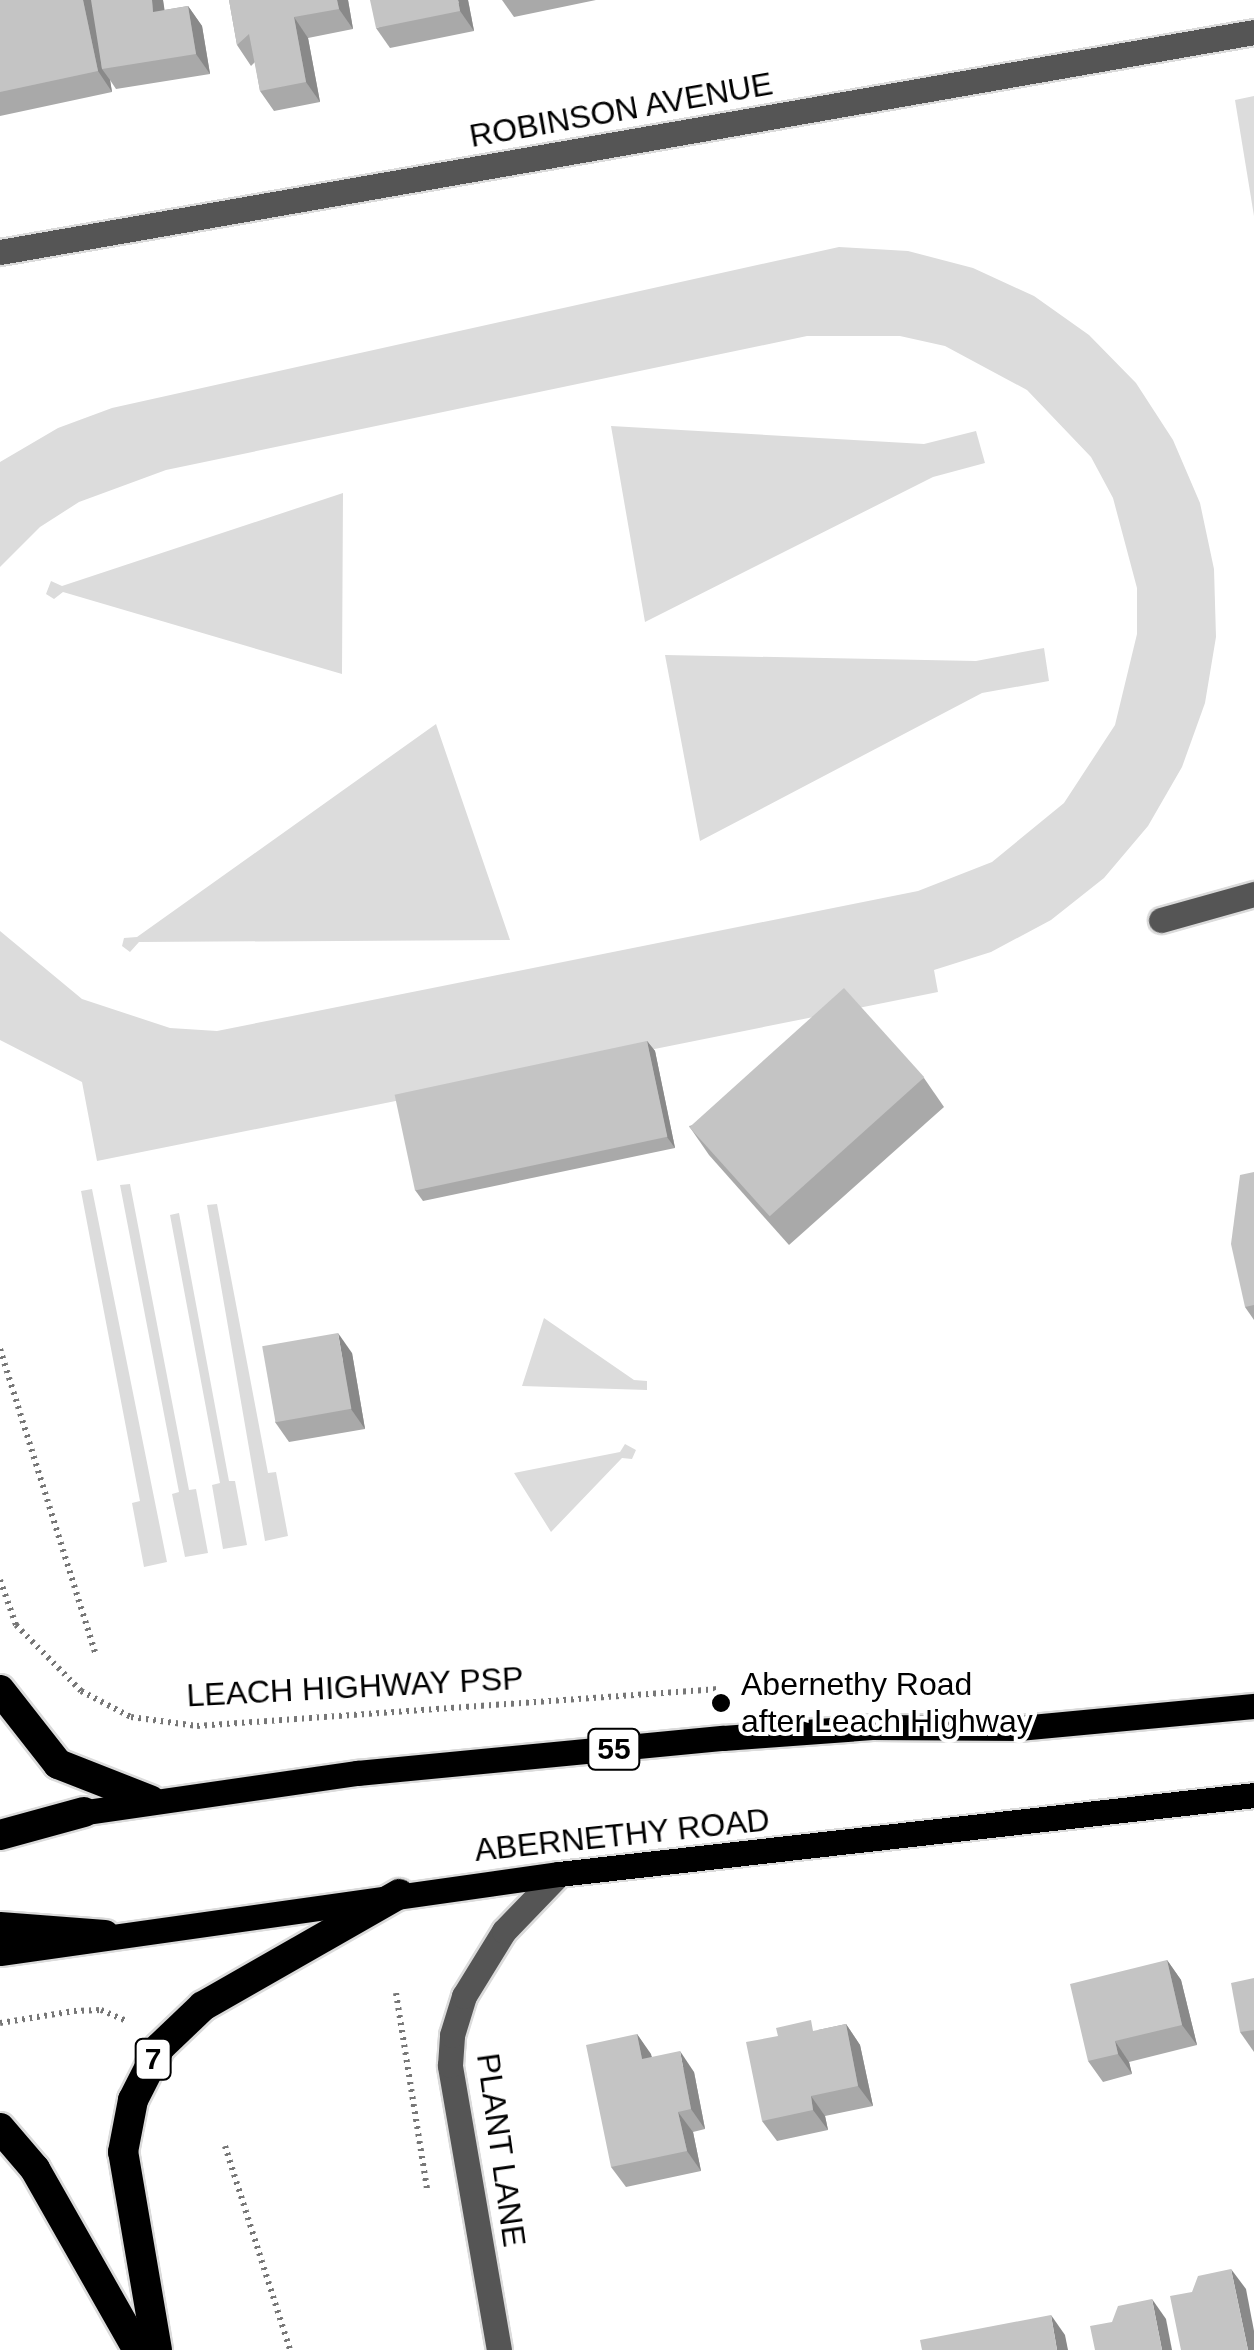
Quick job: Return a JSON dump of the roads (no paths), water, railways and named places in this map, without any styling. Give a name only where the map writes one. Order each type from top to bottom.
[{"type":"highway","points":[[0,1690],[58,1764],[150,1800]]},
{"type":"highway","points":[[0,1835],[84,1812]]},
{"type":"highway","name":"7","points":[[157,2350],[123,2152],[133,2100],[160,2047],[203,2006],[399,1894]]},
{"type":"highway","points":[[0,1927],[105,1935]]},
{"type":"highway","points":[[0,2128],[36,2169],[138,2350]]},
{"type":"main road","name":"55","points":[[0,1826],[150,1800],[723,1738],[872,1727],[1020,1728],[1254,1706]]},
{"type":"main road","name":"ABERNETHY ROAD","points":[[0,1953],[399,1894],[1254,1795]]},
{"type":"street","name":"ROBINSON AVENUE","points":[[0,252],[1254,32]]},
{"type":"street","points":[[1161,920],[1254,894]]},
{"type":"street","name":"PLANT LANE","points":[[499,2350],[450,2065],[452,2034],[464,1996],[504,1931],[559,1874]]},
{"type":"place","name":"Abernethy Road after Leach Highway","points":[[721,1703]]}]
